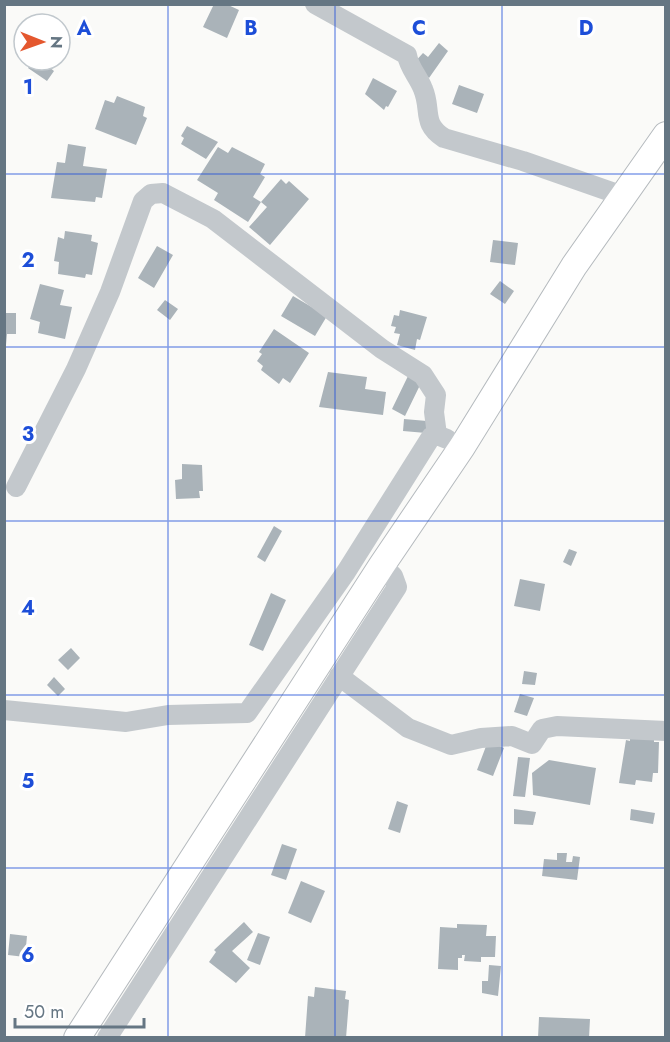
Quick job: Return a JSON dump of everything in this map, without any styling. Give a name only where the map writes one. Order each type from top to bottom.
[{"type":"main road","points":[[77,1038],[382,565],[462,447],[574,266],[666,135]]},
{"type":"street","points":[[315,4],[407,55],[408,64],[423,89],[428,120],[434,131],[444,138],[523,161],[623,196]]},
{"type":"street","points":[[16,487],[76,369],[110,292],[132,226],[143,201],[151,194],[163,192],[213,219],[382,349],[423,375],[436,395],[434,412],[437,435]]},
{"type":"street","points":[[4,710],[126,722],[168,715],[247,713],[346,573],[431,437],[437,435],[462,447]]},
{"type":"street","points":[[106,1038],[397,587],[393,576],[382,565]]},
{"type":"street","points":[[339,676],[408,728],[451,745],[481,738],[512,736],[532,744],[542,729],[557,726],[666,731]]},
{"type":"building","points":[[214,4],[226,4],[239,10],[227,38],[203,27]]},
{"type":"building","points":[[439,43],[448,51],[429,78],[413,64],[423,53],[428,57]]},
{"type":"building","points":[[34,72],[53,72],[47,81]]},
{"type":"building","points":[[373,78],[397,91],[384,110],[365,94]]},
{"type":"building","points":[[459,85],[484,94],[477,113],[452,104]]},
{"type":"building","points":[[117,96],[145,107],[143,116],[147,118],[136,145],[95,129],[105,100],[114,103]]},
{"type":"building","points":[[187,126],[218,142],[206,159],[181,144],[184,138],[181,136]]},
{"type":"building","points":[[68,144],[86,147],[83,166],[107,169],[102,198],[96,197],[95,202],[51,198],[57,162],[65,163]]},
{"type":"building","points":[[218,147],[228,153],[232,147],[265,164],[260,174],[265,177],[253,197],[261,202],[248,222],[214,200],[218,193],[197,180]]},
{"type":"building","points":[[281,179],[286,184],[289,181],[309,199],[270,245],[249,227],[267,207],[261,202]]},
{"type":"building","points":[[65,231],[92,235],[91,241],[98,243],[92,275],[86,274],[85,278],[58,274],[59,262],[54,261],[58,237],[64,239]]},
{"type":"building","points":[[493,240],[518,243],[515,265],[490,262]]},
{"type":"building","points":[[157,246],[173,255],[154,288],[138,278]]},
{"type":"building","points":[[500,281],[514,291],[505,304],[490,294]]},
{"type":"building","points":[[40,284],[64,290],[60,305],[72,307],[65,339],[38,333],[40,322],[30,319]]},
{"type":"building","points":[[293,296],[327,316],[315,336],[281,316]]},
{"type":"building","points":[[165,300],[178,309],[170,320],[157,310]]},
{"type":"building","points":[[400,310],[427,317],[420,340],[417,339],[415,350],[397,345],[400,334],[394,333],[396,327],[391,326],[394,315],[399,316]]},
{"type":"building","points":[[4,313],[16,313],[16,334],[7,334],[6,345]]},
{"type":"building","points":[[274,329],[309,353],[290,383],[283,378],[279,384],[261,370],[263,366],[257,361],[262,354],[259,352]]},
{"type":"building","points":[[328,372],[367,377],[365,389],[386,392],[383,415],[319,407]]},
{"type":"building","points":[[408,376],[421,383],[405,416],[392,409]]},
{"type":"building","points":[[404,419],[427,421],[426,433],[403,431]]},
{"type":"building","points":[[182,464],[202,465],[203,491],[199,491],[200,498],[176,499],[175,480],[182,479]]},
{"type":"building","points":[[274,526],[282,531],[265,562],[257,557]]},
{"type":"building","points":[[569,549],[577,552],[571,566],[563,562]]},
{"type":"building","points":[[520,579],[545,584],[540,611],[514,606]]},
{"type":"building","points":[[271,593],[286,600],[263,651],[249,645]]},
{"type":"building","points":[[71,648],[80,658],[68,670],[58,660]]},
{"type":"building","points":[[524,671],[537,673],[535,685],[522,684]]},
{"type":"building","points":[[54,677],[65,689],[58,696],[47,685]]},
{"type":"building","points":[[520,694],[534,698],[527,716],[514,712]]},
{"type":"building","points":[[630,736],[654,737],[654,742],[659,742],[658,773],[653,773],[652,782],[636,780],[635,785],[619,783],[626,740],[630,741]]},
{"type":"building","points":[[488,741],[504,748],[493,776],[477,770]]},
{"type":"building","points":[[518,757],[530,758],[525,797],[513,796]]},
{"type":"building","points":[[549,760],[596,768],[590,805],[533,795],[532,773]]},
{"type":"building","points":[[397,801],[408,805],[400,833],[388,829]]},
{"type":"building","points":[[514,809],[536,812],[533,825],[514,824]]},
{"type":"building","points":[[631,809],[655,813],[653,824],[630,820]]},
{"type":"building","points":[[282,844],[297,849],[286,880],[271,875]]},
{"type":"building","points":[[557,853],[567,853],[566,862],[572,862],[573,856],[580,857],[577,880],[542,876],[544,859],[557,860]]},
{"type":"building","points":[[301,881],[325,891],[311,923],[288,913]]},
{"type":"building","points":[[244,922],[253,932],[232,951],[250,968],[236,983],[209,962],[216,952],[214,950]]},
{"type":"building","points":[[457,924],[487,925],[486,936],[496,936],[495,957],[481,957],[481,962],[464,961],[465,955],[462,955],[462,958],[458,958],[458,970],[438,969],[440,927],[457,928]]},
{"type":"building","points":[[258,933],[270,937],[260,965],[247,960]]},
{"type":"building","points":[[10,934],[27,936],[25,957],[8,955]]},
{"type":"building","points":[[489,965],[501,966],[498,996],[482,993],[482,981],[488,981]]},
{"type":"building","points":[[315,987],[346,991],[345,999],[349,1000],[346,1038],[305,1038],[308,996],[314,997]]},
{"type":"building","points":[[539,1017],[590,1019],[589,1038],[538,1038]]}]
